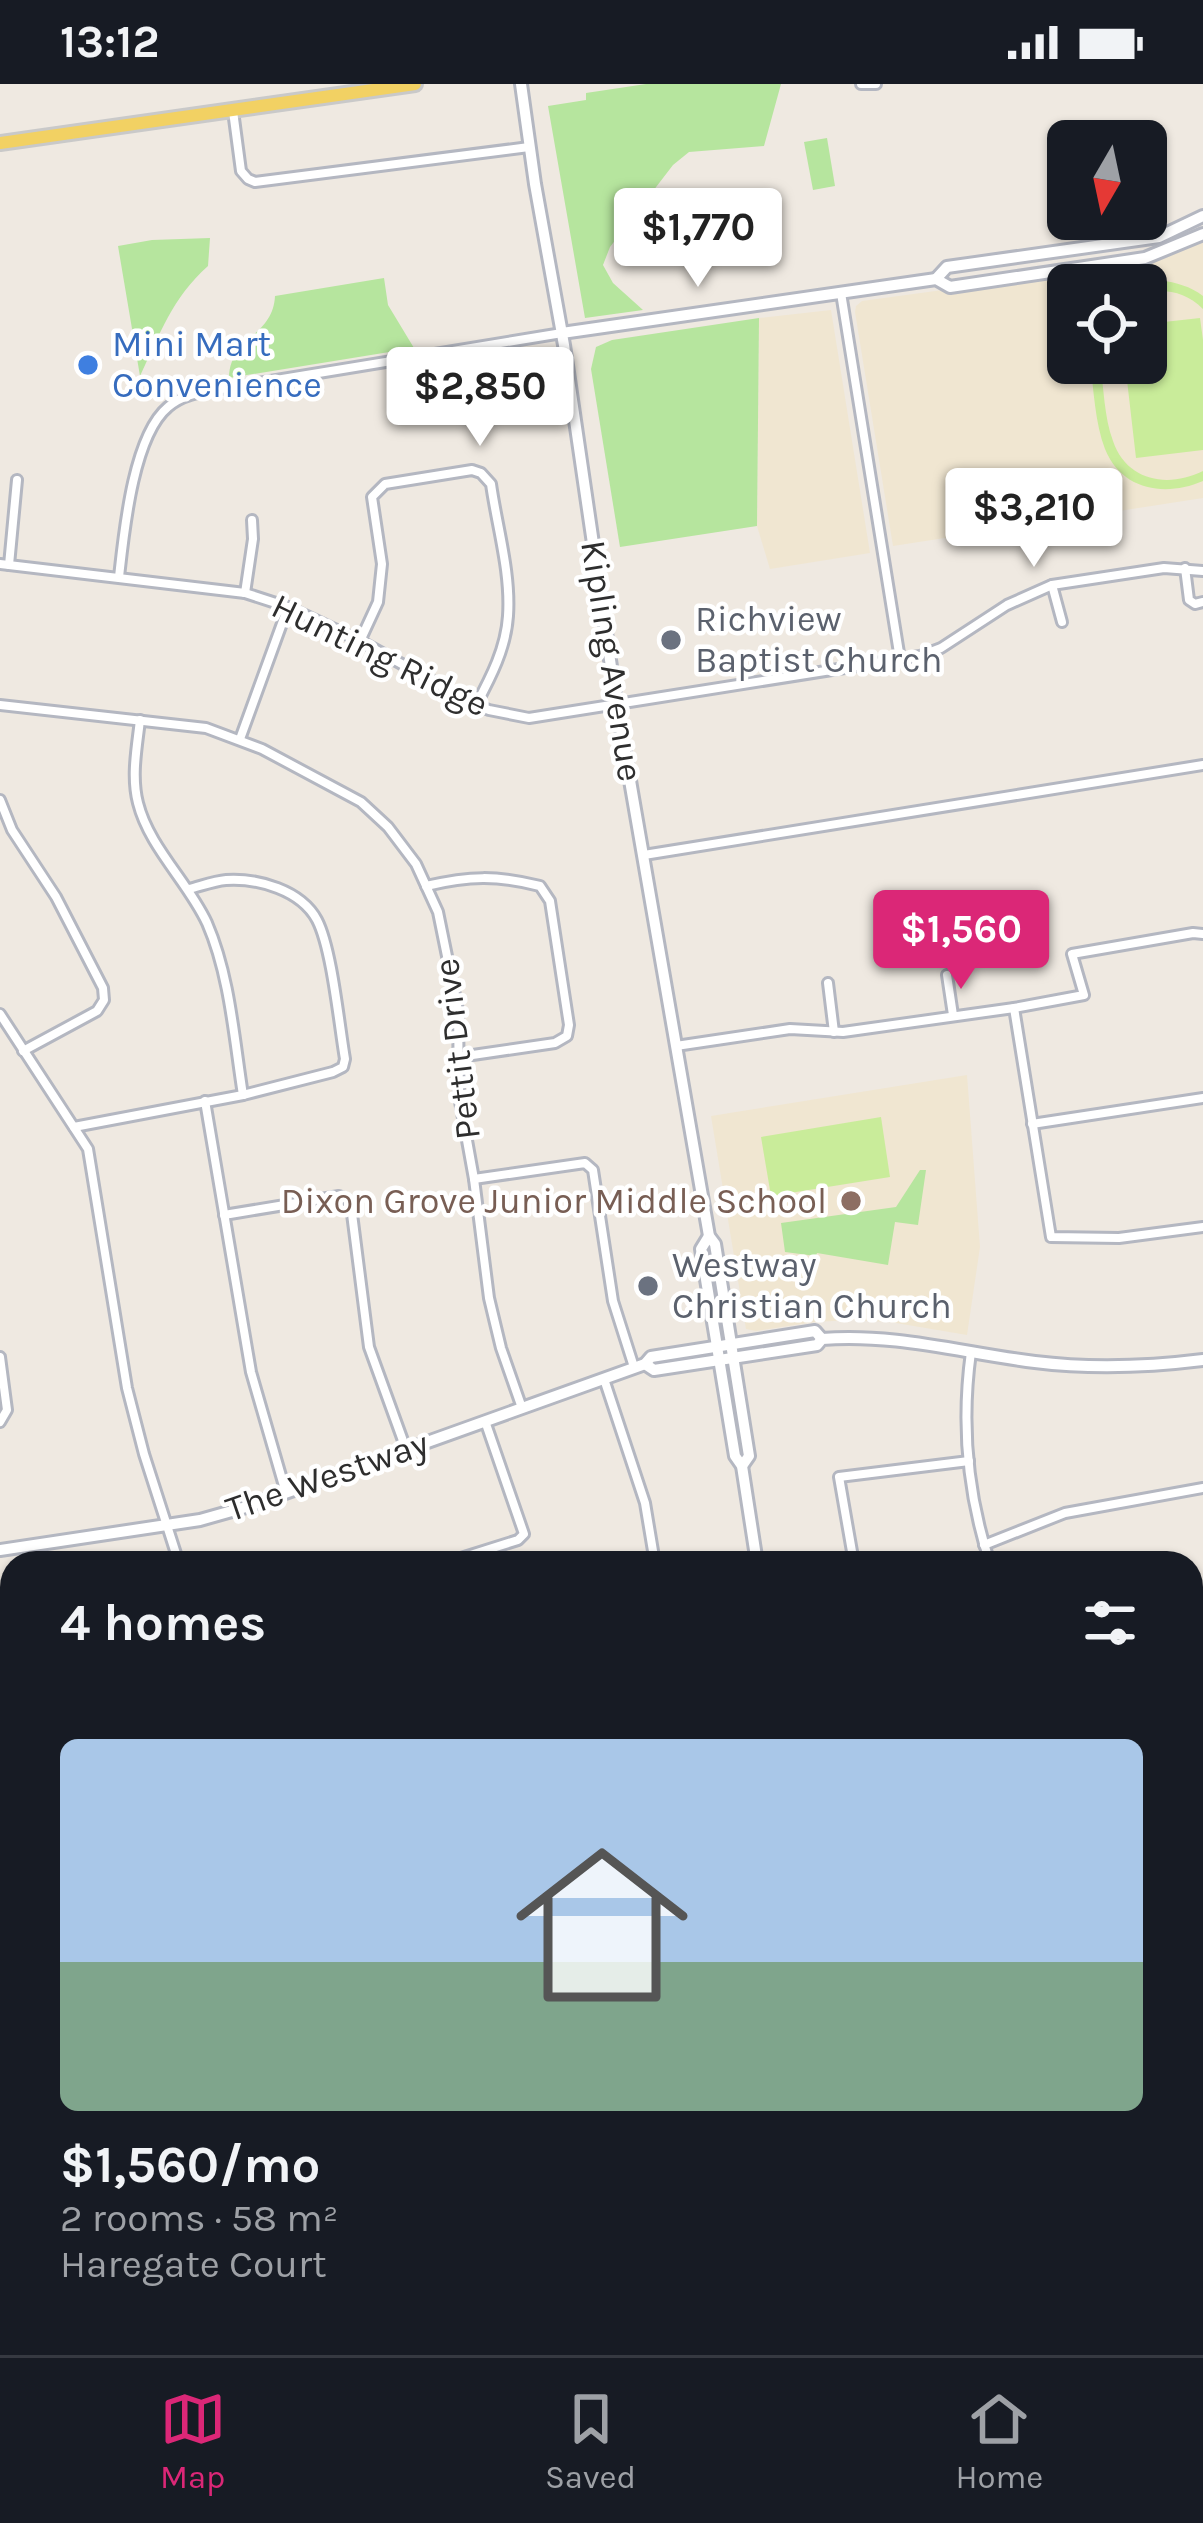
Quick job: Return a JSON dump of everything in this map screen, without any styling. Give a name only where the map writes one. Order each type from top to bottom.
[{"type":"main road","points":[[0,143],[415,84]]},
{"type":"main road","name":"Kipling Avenue","points":[[520,84],[616,705],[734,1358],[749,1456],[742,1466]]},
{"type":"main road","points":[[1167,233],[1203,216]]},
{"type":"main road","points":[[562,333],[936,279],[950,287],[1145,258],[1203,234]]},
{"type":"main road","points":[[936,279],[947,266],[1137,240]]},
{"type":"main road","points":[[1160,240],[1164,251]]},
{"type":"main road","name":"Kipling Avenue","points":[[709,1237],[700,1249],[734,1456],[742,1466],[755,1551]]},
{"type":"main road","name":"The Westway","points":[[0,1550],[212,1516],[640,1366],[651,1357],[815,1331],[822,1339]]},
{"type":"main road","name":"The Westway","points":[[640,1366],[654,1370],[817,1345],[822,1339],[879,1337],[1097,1366],[1203,1360]]},
{"type":"street","points":[[861,84],[876,84]]},
{"type":"street","points":[[233,111],[241,171],[252,182],[529,147]]},
{"type":"street","points":[[841,292],[900,659]]},
{"type":"street","points":[[118,577],[126,511],[148,437],[166,408],[179,400],[221,388],[562,333]]},
{"type":"street","points":[[360,641],[377,602],[382,564],[372,497],[385,484],[472,470],[482,473],[491,484],[508,614],[495,668],[476,704]]},
{"type":"street","points":[[4,565],[17,480]]},
{"type":"street","points":[[245,593],[252,520]]},
{"type":"street","name":"Hunting Ridge","points":[[4,565],[245,593],[288,607],[360,641],[489,710],[529,718],[920,656],[1007,605],[1052,586],[1164,568],[1203,571]]},
{"type":"street","points":[[1185,568],[1189,600],[1203,602]]},
{"type":"street","points":[[1052,586],[1062,622]]},
{"type":"street","points":[[240,739],[288,607]]},
{"type":"street","name":"Pettit Drive","points":[[0,707],[206,728],[262,748],[361,802],[388,826],[416,864],[438,912],[458,1010],[459,1096],[489,1298],[500,1348],[522,1408]]},
{"type":"street","points":[[140,720],[135,772],[138,804],[208,924],[221,965],[243,1095]]},
{"type":"street","points":[[644,855],[1203,765]]},
{"type":"street","points":[[0,800],[12,830],[56,897],[104,988],[97,1011],[23,1051]]},
{"type":"street","points":[[426,886],[491,876],[540,886],[550,901],[567,1036],[555,1043],[459,1057]]},
{"type":"street","points":[[74,1127],[243,1095],[343,1066],[326,950],[316,920],[298,896],[255,881],[224,880],[189,890]]},
{"type":"street","points":[[676,1046],[790,1029],[834,1033],[1084,995],[1072,954],[1203,934]]},
{"type":"street","points":[[947,975],[953,1015]]},
{"type":"street","points":[[828,983],[834,1033]]},
{"type":"street","points":[[1014,1008],[1051,1237],[1119,1238],[1203,1227]]},
{"type":"street","points":[[0,1014],[85,1141],[127,1388],[176,1551]]},
{"type":"street","points":[[1032,1124],[1203,1098]]},
{"type":"street","points":[[205,1101],[251,1372],[286,1493]]},
{"type":"street","points":[[474,1179],[585,1162],[592,1169],[613,1300],[640,1366]]},
{"type":"street","points":[[224,1215],[339,1196],[346,1199],[351,1206],[369,1348],[406,1449]]},
{"type":"street","points":[[971,1352],[964,1415],[986,1551]]},
{"type":"street","points":[[0,1358],[7,1410],[0,1422]]},
{"type":"street","points":[[604,1379],[645,1503],[654,1551]]},
{"type":"street","points":[[483,1551],[524,1534],[485,1421]]},
{"type":"street","points":[[852,1551],[839,1477],[969,1461]]},
{"type":"street","points":[[984,1545],[1065,1513],[1203,1488]]},
{"type":"shaded area","points":[[1203,241],[1203,498],[893,546],[856,306],[862,301],[1047,276],[1047,384],[1167,384],[1167,264],[1132,264]]},
{"type":"shaded area","points":[[831,310],[870,553],[770,569],[757,526],[759,318]]},
{"type":"shaded area","name":"Dixon Grove Junior Middle School","points":[[967,1075],[980,1247],[967,1335],[853,1320],[746,1329],[711,1116]]},
{"type":"green space","points":[[646,84],[781,84],[764,146],[689,152],[673,165],[610,247],[603,265],[613,283],[643,310],[585,318],[548,106],[586,100],[586,93]]},
{"type":"green space","points":[[827,138],[835,186],[813,190],[804,142]]},
{"type":"green space","points":[[210,238],[208,266],[176,304],[140,376],[118,246]]},
{"type":"green space","points":[[384,278],[388,305],[414,348],[229,378],[236,353],[267,320],[275,296]]},
{"type":"green space","points":[[1167,282],[1183,285],[1203,296],[1203,309],[1184,296],[1170,292]]},
{"type":"green space","points":[[759,318],[757,526],[620,547],[591,369],[596,347],[612,340]]},
{"type":"green space","points":[[1200,318],[1203,450],[1136,458],[1127,384],[1167,384],[1167,322]]},
{"type":"green space","points":[[1093,384],[1103,384],[1110,432],[1128,465],[1163,480],[1203,471],[1203,481],[1174,489],[1134,482],[1113,463],[1097,418]]},
{"type":"green space","points":[[881,1117],[890,1177],[771,1196],[761,1137]]},
{"type":"green space","points":[[920,1170],[926,1170],[918,1225],[895,1222],[888,1265],[785,1252],[781,1223],[896,1207]]},
{"type":"place","name":"Mini Mart Convenience","points":[[88,365]]},
{"type":"place","name":"Richview Baptist Church","points":[[671,640]]},
{"type":"place","name":"Dixon Grove Junior Middle School","points":[[851,1201]]},
{"type":"place","name":"Westway Christian Church","points":[[648,1286]]}]
